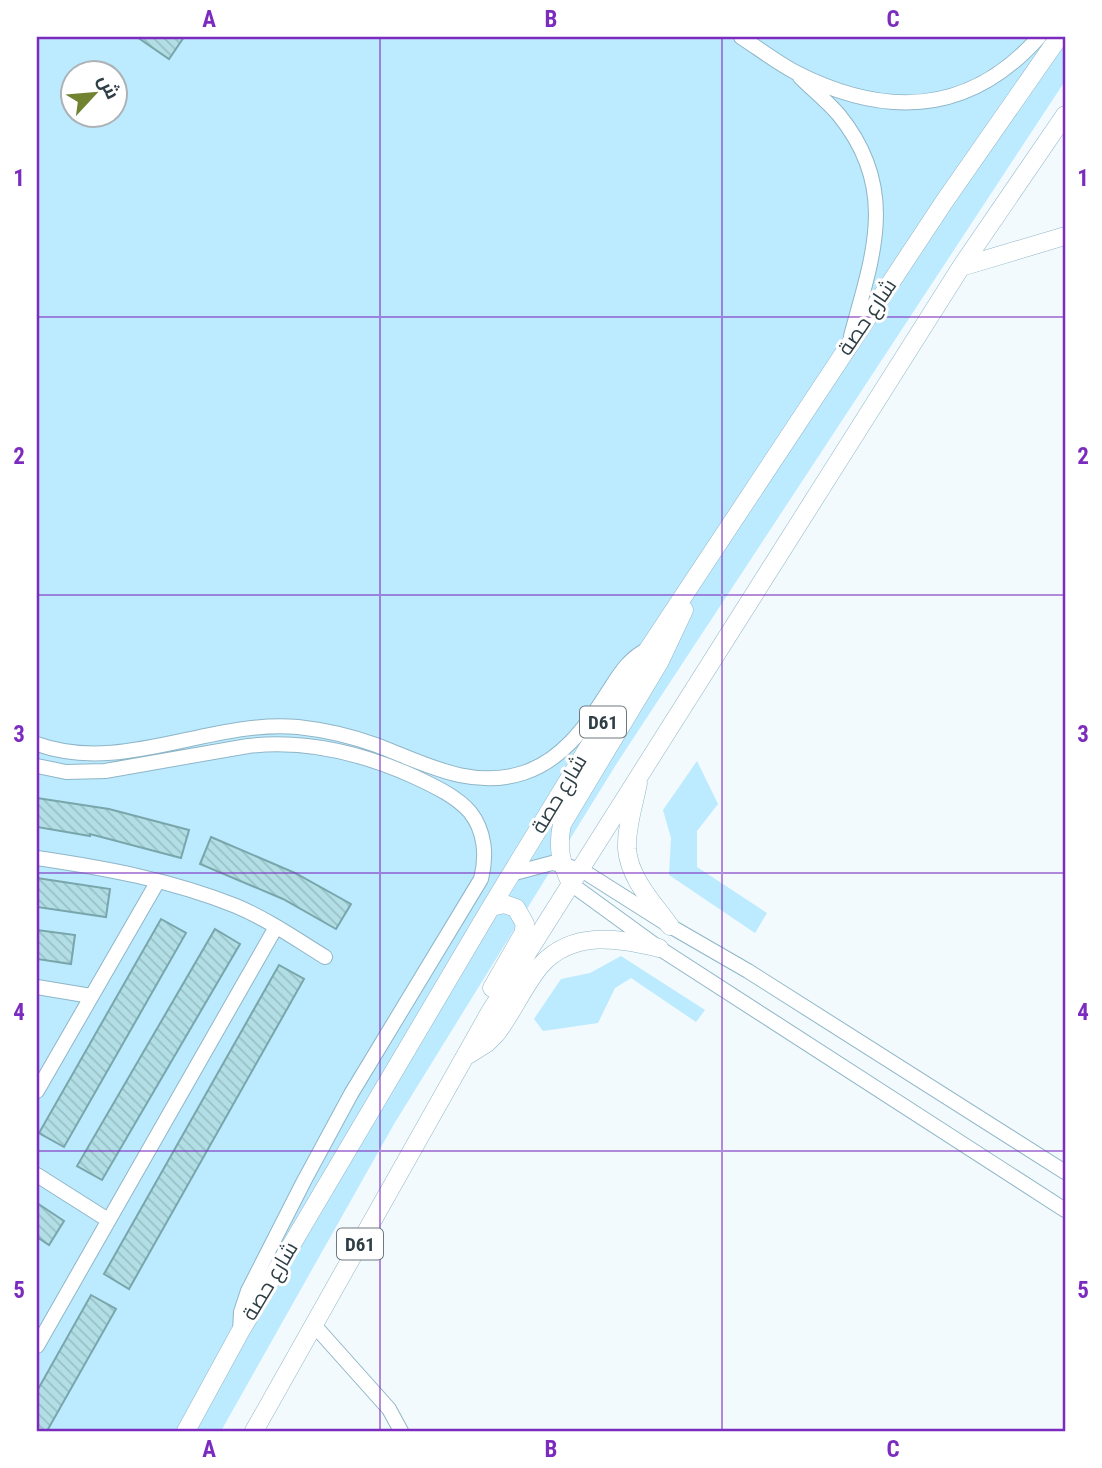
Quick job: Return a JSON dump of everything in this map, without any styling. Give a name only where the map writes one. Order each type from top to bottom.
[{"type":"main road","name":"شارع حصة","points":[[186,1431],[240,1332],[491,907],[649,649],[849,344],[1059,37]]},
{"type":"main road","name":"D61","points":[[254,1431],[490,1012],[961,267],[1065,115]]},
{"type":"main road","points":[[961,267],[1065,236]]},
{"type":"main road","points":[[576,877],[562,864],[558,840],[562,824],[671,641],[696,577]]},
{"type":"main road","points":[[640,773],[627,852],[637,880],[670,926]]},
{"type":"main road","points":[[490,1012],[491,990],[523,934],[525,924],[516,908],[508,904],[491,907]]},
{"type":"main road","points":[[465,1056],[487,1043],[496,1034],[540,967],[552,954],[567,945],[604,938],[623,939],[659,948]]},
{"type":"street","points":[[741,37],[794,71],[844,92],[870,100],[917,103],[938,100],[969,90],[998,75],[1039,37]]},
{"type":"street","points":[[794,71],[838,113],[851,132],[871,173],[876,196],[876,242],[849,344]]},
{"type":"street","points":[[37,744],[55,750],[95,753],[245,729],[289,726],[355,738],[456,776],[495,779],[536,768],[561,753],[587,724],[627,664],[649,649]]},
{"type":"street","points":[[37,766],[66,772],[96,772],[248,746],[272,743],[305,744],[359,756],[428,783],[462,805],[471,814],[481,834],[485,856],[481,879],[351,1094],[304,1181],[248,1292],[241,1312],[240,1332]]},
{"type":"street","points":[[37,858],[127,872],[238,907],[325,957]]},
{"type":"street","points":[[511,874],[542,864],[562,864]]},
{"type":"street","points":[[576,877],[748,971],[1065,1172]]},
{"type":"street","points":[[576,877],[659,948],[1065,1210]]},
{"type":"street","points":[[37,1091],[158,881]]},
{"type":"street","points":[[37,1346],[41,1328],[107,1220],[276,928]]},
{"type":"street","points":[[37,987],[91,996]]},
{"type":"street","points":[[37,1175],[107,1220]]},
{"type":"street","points":[[314,1325],[389,1409],[401,1431]]},
{"type":"shaded area","points":[[37,37],[1058,37],[1065,41],[1065,81],[617,763],[394,1124],[221,1431],[37,1431]]},
{"type":"shaded area","points":[[697,761],[718,804],[697,831],[697,867],[767,913],[755,933],[669,875],[671,838],[663,810]]},
{"type":"shaded area","points":[[621,956],[705,1010],[696,1022],[631,978],[615,988],[598,1023],[543,1031],[534,1019],[561,979],[590,973]]},
{"type":"building","points":[[137,37],[184,37],[169,59]]},
{"type":"building","points":[[37,798],[109,809],[189,830],[181,858],[90,834],[37,827]]},
{"type":"building","points":[[211,837],[295,873],[351,904],[336,929],[283,899],[200,864]]},
{"type":"building","points":[[37,878],[110,889],[106,917],[37,907]]},
{"type":"building","points":[[161,919],[186,933],[64,1147],[39,1133]]},
{"type":"building","points":[[215,929],[240,944],[102,1180],[77,1166]]},
{"type":"building","points":[[37,930],[75,935],[71,964],[37,959]]},
{"type":"building","points":[[279,965],[304,979],[129,1289],[104,1274]]},
{"type":"building","points":[[37,1203],[64,1221],[49,1245],[37,1237]]},
{"type":"building","points":[[91,1295],[116,1309],[47,1431],[37,1431],[37,1391]]}]
